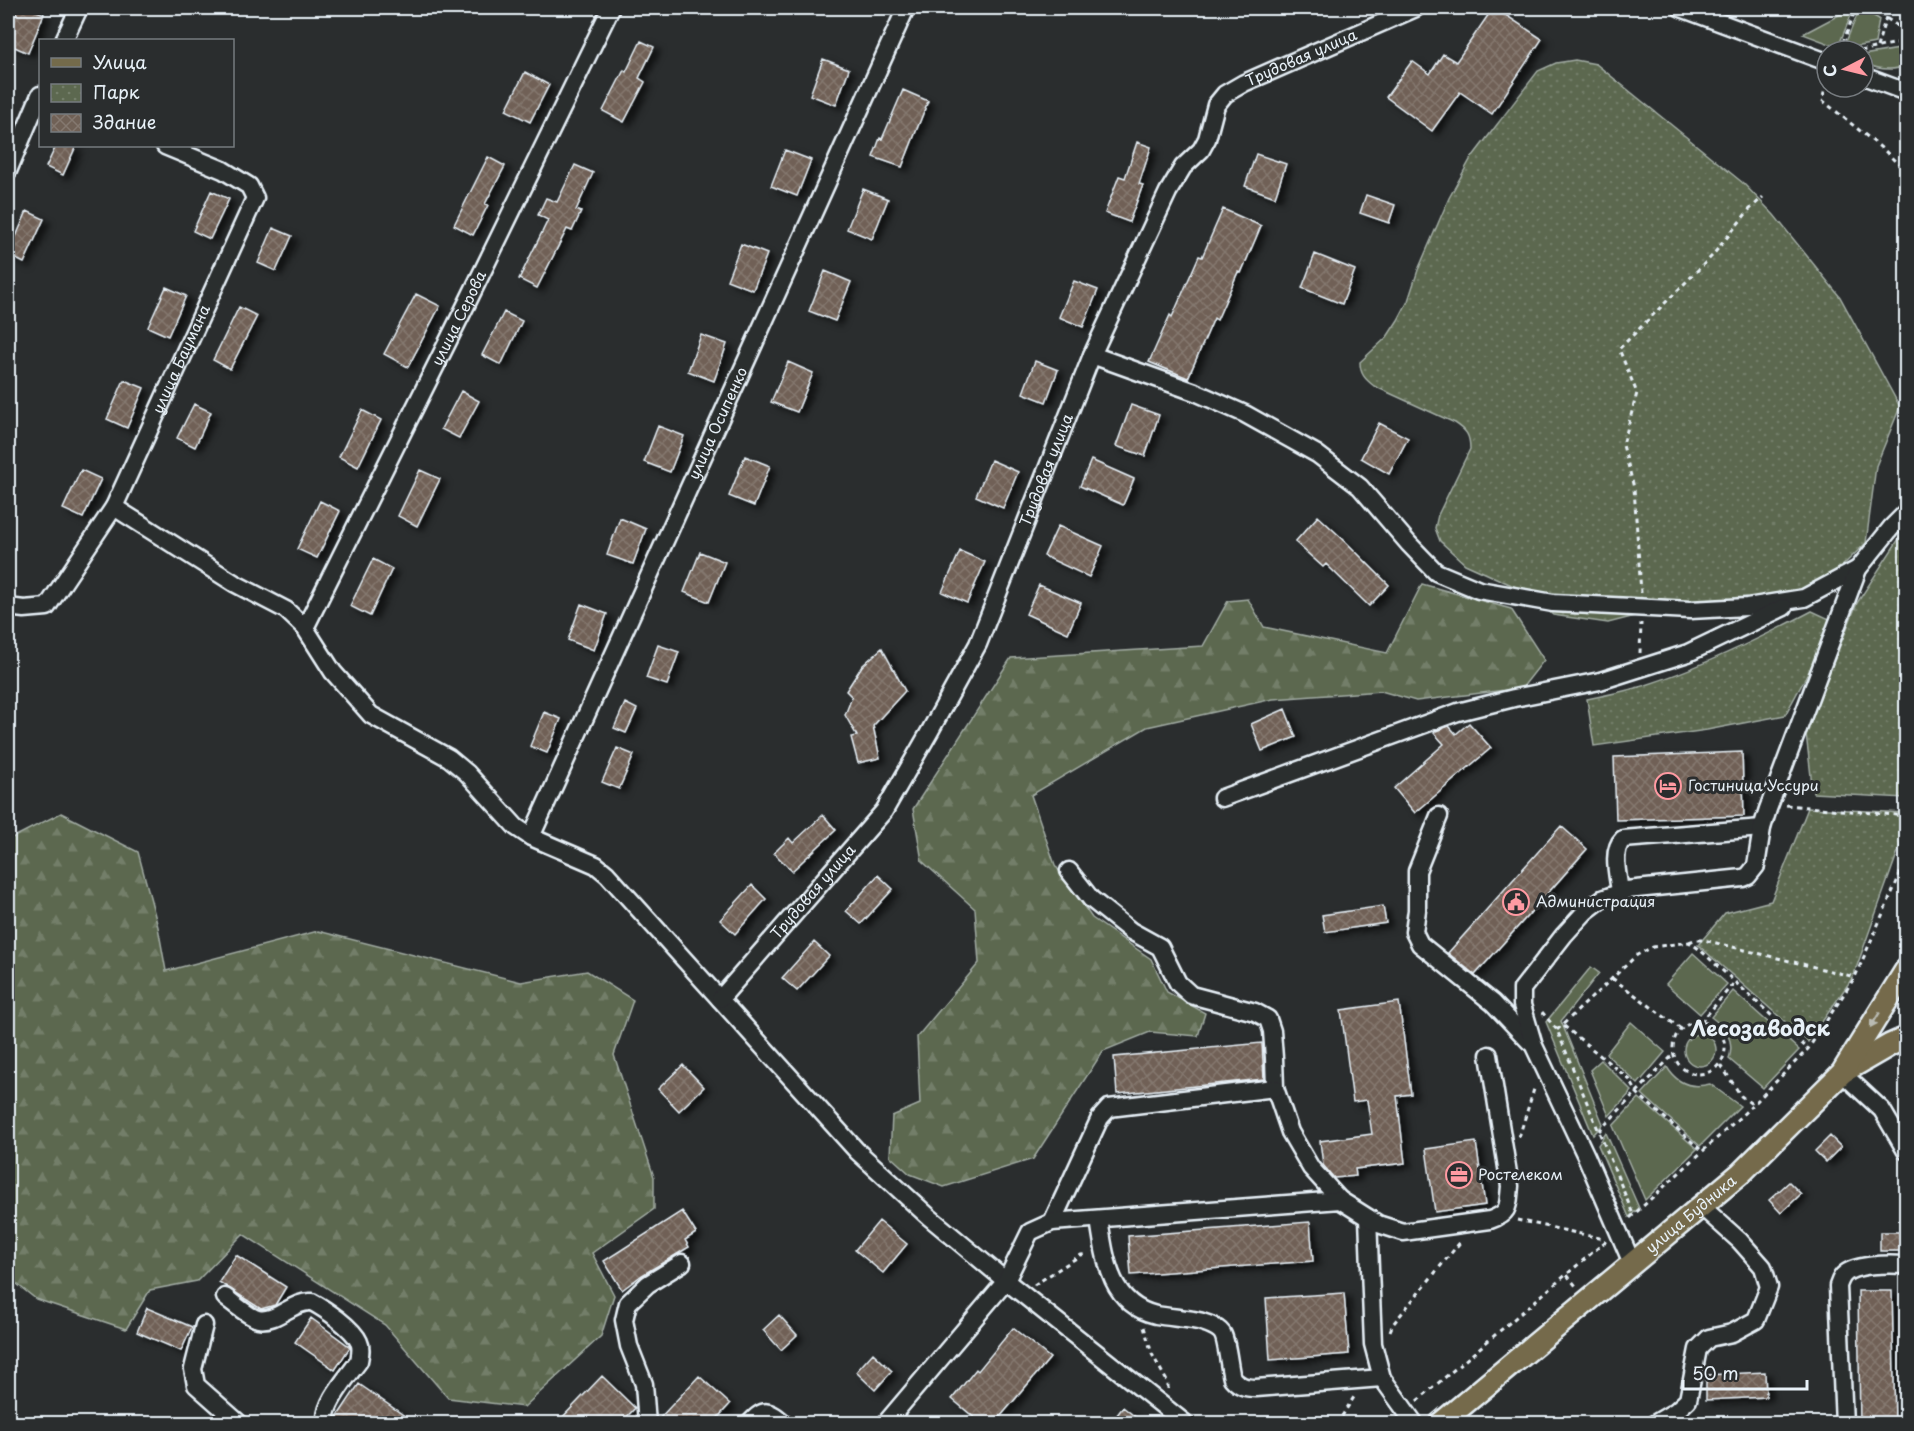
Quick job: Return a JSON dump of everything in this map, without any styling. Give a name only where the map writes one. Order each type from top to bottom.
[{"type":"main road","name":"улица Будника","points":[[1440,1424],[1741,1173],[1842,1072],[1906,970]]},
{"type":"main road","points":[[1842,1072],[1906,1038]]},
{"type":"street","points":[[64,39],[79,8]]},
{"type":"street","name":"улица Серова","points":[[306,628],[611,8]]},
{"type":"street","name":"улица Осипенко","points":[[531,837],[906,8]]},
{"type":"street","name":"Трудовая улица","points":[[720,999],[884,811],[978,644],[1092,355],[1168,192],[1183,167],[1202,150],[1216,105],[1226,94],[1244,83],[1416,8]]},
{"type":"street","points":[[1681,8],[1815,58]]},
{"type":"street","points":[[1875,80],[1906,92]]},
{"type":"street","points":[[8,171],[39,97]]},
{"type":"street","name":"улица Баумана","points":[[8,607],[24,609],[47,607],[114,507],[255,198],[249,186],[223,170],[167,147]]},
{"type":"street","points":[[1092,355],[1194,392],[1245,414],[1317,454],[1360,486],[1436,572],[1479,590],[1552,603],[1690,610],[1736,608],[1804,598]]},
{"type":"street","points":[[114,507],[234,583],[286,610],[306,628],[333,672],[371,715],[449,758],[467,773],[516,827],[531,837],[601,869],[857,1151],[928,1216],[1006,1281],[1186,1424]]},
{"type":"street","points":[[1632,1263],[1534,1046],[1522,1005],[1522,989],[1558,942],[1585,912],[1602,899],[1620,891],[1748,876],[1756,866],[1762,828],[1770,804],[1858,569],[1906,513]]},
{"type":"street","points":[[1222,798],[1458,712],[1600,681],[1688,653],[1804,598],[1858,569]]},
{"type":"street","points":[[1439,816],[1417,871],[1417,910],[1414,932],[1420,944],[1493,1003],[1534,1046]]},
{"type":"street","points":[[1620,891],[1617,859],[1618,844],[1623,839],[1762,828]]},
{"type":"street","points":[[1070,871],[1091,899],[1131,931],[1161,947],[1178,983],[1191,995],[1255,1012],[1268,1019],[1274,1049],[1275,1088],[1290,1132],[1311,1168],[1340,1200],[1378,1224],[1403,1232],[1501,1216],[1508,1208],[1510,1186],[1489,1055]]},
{"type":"street","points":[[1842,1072],[1882,1110],[1906,1151]]},
{"type":"street","points":[[1052,1222],[1100,1118],[1109,1108],[1275,1088]]},
{"type":"street","points":[[885,1424],[1006,1281],[1030,1232],[1052,1222],[1340,1200]]},
{"type":"street","points":[[1654,1424],[1688,1401],[1698,1349],[1709,1338],[1732,1334],[1756,1320],[1769,1287],[1763,1267],[1740,1241],[1701,1206]]},
{"type":"street","points":[[1368,1218],[1373,1344],[1382,1378],[1410,1417]]},
{"type":"street","points":[[1099,1219],[1110,1273],[1120,1294],[1133,1305],[1154,1314],[1199,1321],[1216,1328],[1223,1334],[1232,1378],[1237,1384],[1245,1388],[1382,1378]]},
{"type":"street","points":[[1844,1424],[1838,1286],[1842,1276],[1849,1271],[1889,1264],[1906,1258]]},
{"type":"street","points":[[643,1421],[644,1384],[629,1346],[624,1320],[626,1311],[628,1303],[648,1284],[682,1263]]},
{"type":"street","points":[[1889,1264],[1906,1265]]},
{"type":"street","points":[[225,1297],[257,1319],[269,1318],[304,1301],[312,1302],[349,1329],[359,1342],[361,1353],[328,1405],[323,1420]]},
{"type":"street","points":[[204,1325],[193,1369],[196,1385],[240,1424]]},
{"type":"street","points":[[749,1424],[758,1414],[765,1411],[775,1414],[785,1424]]},
{"type":"path","points":[[1844,39],[1856,8]]},
{"type":"path","points":[[1872,8],[1906,32]]},
{"type":"path","points":[[1889,8],[1877,48],[1906,41]]},
{"type":"path","points":[[1822,99],[1885,151],[1906,172]]},
{"type":"path","points":[[1639,669],[1642,608],[1634,488],[1623,445],[1637,393],[1619,349],[1712,256],[1749,210],[1763,197]]},
{"type":"path","points":[[1770,804],[1906,816]]},
{"type":"path","points":[[1619,1230],[1633,1214],[1753,1105],[1808,1049],[1855,978],[1899,878],[1906,849]]},
{"type":"path","points":[[1557,1030],[1637,955],[1653,946],[1704,940],[1855,978]]},
{"type":"path","points":[[1689,942],[1808,1049]]},
{"type":"path","points":[[1612,978],[1681,1029]]},
{"type":"path","points":[[1701,1022],[1734,983]]},
{"type":"path","points":[[1522,989],[1557,1030],[1633,1214]]},
{"type":"path","points":[[1701,1022],[1714,1027],[1721,1033],[1726,1049],[1720,1065],[1714,1070],[1707,1074],[1690,1074],[1677,1063],[1673,1054],[1673,1045],[1675,1036],[1681,1029],[1688,1024],[1701,1022]]},
{"type":"path","points":[[1563,1026],[1630,1080],[1637,1093],[1702,1151]]},
{"type":"path","points":[[1599,1131],[1673,1054]]},
{"type":"path","points":[[1518,1140],[1542,1063]]},
{"type":"path","points":[[1720,1065],[1741,1096],[1753,1105]]},
{"type":"path","points":[[1410,1417],[1608,1240],[1501,1216]]},
{"type":"path","points":[[1389,1333],[1393,1324],[1477,1221]]},
{"type":"path","points":[[1021,1293],[1081,1256],[1105,1252]]},
{"type":"path","points":[[1143,1310],[1144,1333],[1152,1354],[1168,1383],[1168,1409]]},
{"type":"path","points":[[1337,1424],[1364,1380]]},
{"type":"green space","points":[[1854,8],[1841,39],[1816,39],[1803,34]]},
{"type":"green space","points":[[1860,8],[1879,19],[1875,43],[1875,39],[1847,39]]},
{"type":"green space","points":[[1906,48],[1906,65],[1885,69],[1875,67],[1875,53]]},
{"type":"green space","points":[[1575,60],[1596,64],[1743,183],[1774,215],[1840,297],[1900,407],[1876,466],[1866,543],[1836,572],[1762,610],[1643,614],[1608,623],[1553,615],[1525,591],[1465,564],[1440,541],[1435,528],[1438,515],[1470,449],[1467,433],[1455,423],[1374,386],[1362,373],[1360,362],[1387,337],[1408,301],[1418,270],[1449,198],[1470,160],[1538,71],[1556,63]]},
{"type":"green space","points":[[1906,528],[1906,798],[1813,793],[1805,725],[1857,603]]},
{"type":"green space","points":[[1422,584],[1511,609],[1544,660],[1522,688],[1416,701],[1381,691],[1273,699],[1147,727],[1031,795],[1055,865],[1092,918],[1151,959],[1167,992],[1205,1013],[1198,1036],[1150,1032],[1103,1051],[1033,1159],[944,1187],[910,1174],[890,1156],[892,1116],[920,1104],[917,1037],[979,963],[975,909],[922,861],[913,809],[1011,658],[1203,646],[1228,601],[1248,599],[1264,627],[1387,653]]},
{"type":"green space","points":[[1812,611],[1836,622],[1785,715],[1707,730],[1594,746],[1587,699],[1668,678],[1751,642]]},
{"type":"green space","points":[[1808,808],[1906,813],[1906,829],[1853,977],[1808,1042],[1698,945],[1725,913],[1771,901]]},
{"type":"green space","points":[[61,813],[138,852],[158,927],[166,971],[318,931],[521,982],[587,971],[633,1000],[614,1055],[654,1177],[654,1209],[592,1253],[614,1295],[601,1336],[524,1407],[448,1398],[385,1325],[243,1234],[197,1281],[150,1290],[126,1329],[36,1299],[8,1277],[8,840]]},
{"type":"green space","points":[[1693,953],[1727,984],[1700,1014],[1666,984]]},
{"type":"green space","points":[[1591,967],[1599,973],[1561,1021],[1603,1124],[1593,1135],[1546,1022]]},
{"type":"green space","points":[[1733,991],[1799,1050],[1763,1088],[1729,1059],[1731,1046],[1728,1035],[1711,1017]]},
{"type":"green space","points":[[1631,1022],[1665,1052],[1638,1084],[1606,1054]]},
{"type":"green space","points":[[1700,1034],[1712,1038],[1716,1050],[1712,1062],[1700,1066],[1688,1062],[1684,1050],[1688,1038]]},
{"type":"green space","points":[[1601,1060],[1632,1091],[1609,1116],[1590,1070]]},
{"type":"green space","points":[[1667,1067],[1675,1078],[1685,1084],[1697,1086],[1710,1084],[1740,1106],[1700,1146],[1642,1094]]},
{"type":"green space","points":[[1639,1098],[1697,1149],[1645,1200],[1613,1126]]},
{"type":"green space","points":[[1606,1133],[1639,1208],[1629,1217],[1598,1145]]},
{"type":"building","points":[[18,8],[29,8],[44,14],[28,53],[8,44],[8,33]]},
{"type":"building","points":[[1493,8],[1542,39],[1492,114],[1460,92],[1432,131],[1386,97],[1412,61],[1430,74],[1443,54],[1456,62]]},
{"type":"building","points":[[641,41],[654,47],[639,78],[645,82],[624,122],[603,111]]},
{"type":"building","points":[[823,59],[849,69],[836,105],[810,95]]},
{"type":"building","points":[[525,72],[549,85],[530,122],[506,110]]},
{"type":"building","points":[[903,90],[928,101],[902,167],[873,157]]},
{"type":"building","points":[[1137,142],[1151,147],[1139,184],[1143,185],[1129,222],[1105,213],[1119,176],[1125,178]]},
{"type":"building","points":[[56,147],[76,147],[63,175],[46,167]]},
{"type":"building","points":[[785,150],[811,160],[797,196],[771,186]]},
{"type":"building","points":[[1256,154],[1286,164],[1275,197],[1245,186]]},
{"type":"building","points":[[488,157],[505,166],[485,204],[488,205],[473,235],[454,225]]},
{"type":"building","points":[[575,165],[593,173],[576,210],[581,212],[572,231],[567,229],[537,288],[519,279],[548,220],[538,215],[546,198],[557,202]]},
{"type":"building","points":[[863,189],[888,199],[872,239],[847,229]]},
{"type":"building","points":[[211,191],[229,199],[210,239],[193,231]]},
{"type":"building","points":[[1366,195],[1395,205],[1389,223],[1360,213]]},
{"type":"building","points":[[1223,209],[1261,226],[1241,273],[1238,272],[1217,320],[1214,318],[1188,378],[1149,362],[1199,256],[1202,257]]},
{"type":"building","points":[[27,211],[44,219],[24,263],[8,255]]},
{"type":"building","points":[[273,228],[292,236],[276,271],[258,263]]},
{"type":"building","points":[[741,244],[767,254],[753,290],[727,280]]},
{"type":"building","points":[[1315,254],[1355,270],[1342,304],[1302,288]]},
{"type":"building","points":[[825,271],[851,282],[835,321],[809,311]]},
{"type":"building","points":[[1074,281],[1098,290],[1083,327],[1059,317]]},
{"type":"building","points":[[166,287],[186,296],[168,336],[148,327]]},
{"type":"building","points":[[416,294],[440,306],[408,367],[384,354]]},
{"type":"building","points":[[239,307],[257,316],[230,369],[213,360]]},
{"type":"building","points":[[504,312],[522,321],[501,365],[482,355]]},
{"type":"building","points":[[701,335],[727,344],[714,381],[688,371]]},
{"type":"building","points":[[1035,361],[1058,370],[1046,402],[1023,393]]},
{"type":"building","points":[[788,362],[813,373],[797,412],[771,402]]},
{"type":"building","points":[[124,380],[144,388],[127,428],[107,419]]},
{"type":"building","points":[[461,391],[479,401],[459,438],[441,429]]},
{"type":"building","points":[[194,404],[211,412],[195,447],[177,438]]},
{"type":"building","points":[[1131,405],[1159,415],[1145,456],[1116,446]]},
{"type":"building","points":[[362,410],[381,420],[358,467],[339,457]]},
{"type":"building","points":[[1379,423],[1408,438],[1389,474],[1361,458]]},
{"type":"building","points":[[658,426],[684,436],[670,472],[644,462]]},
{"type":"building","points":[[745,456],[770,466],[754,506],[729,496]]},
{"type":"building","points":[[991,460],[1018,472],[1003,508],[976,496]]},
{"type":"building","points":[[1091,460],[1134,479],[1123,505],[1080,486]]},
{"type":"building","points":[[81,470],[101,479],[83,518],[63,509]]},
{"type":"building","points":[[420,470],[440,479],[417,526],[398,516]]},
{"type":"building","points":[[320,501],[340,511],[317,558],[297,549]]},
{"type":"building","points":[[1318,516],[1389,585],[1369,606],[1326,564],[1323,567],[1295,542]]},
{"type":"building","points":[[620,518],[646,529],[633,564],[607,555]]},
{"type":"building","points":[[1058,526],[1103,546],[1089,577],[1044,556]]},
{"type":"building","points":[[960,551],[985,562],[967,603],[942,592]]},
{"type":"building","points":[[700,552],[725,562],[709,602],[684,592]]},
{"type":"building","points":[[373,559],[392,569],[370,616],[350,606]]},
{"type":"building","points":[[1039,585],[1081,603],[1068,633],[1026,614]]},
{"type":"building","points":[[581,604],[607,614],[594,650],[568,640]]},
{"type":"building","points":[[658,645],[679,652],[667,685],[646,678]]},
{"type":"building","points":[[882,648],[905,691],[873,726],[880,758],[858,763],[851,737],[857,736],[845,715],[852,697],[846,691],[862,666]]},
{"type":"building","points":[[625,703],[637,709],[626,733],[614,728]]},
{"type":"building","points":[[1285,709],[1296,737],[1262,751],[1251,724]]},
{"type":"building","points":[[544,712],[561,719],[547,753],[530,746]]},
{"type":"building","points":[[1469,723],[1491,748],[1415,813],[1394,788],[1444,744],[1434,733],[1436,731],[1449,726],[1456,734]]},
{"type":"building","points":[[617,748],[634,755],[619,789],[602,782]]},
{"type":"building","points":[[1742,752],[1744,816],[1616,820],[1614,757]]},
{"type":"building","points":[[823,815],[836,830],[792,871],[774,853],[789,838],[793,843]]},
{"type":"building","name":"Администрация","points":[[1561,826],[1587,849],[1475,975],[1448,953]]},
{"type":"building","points":[[878,875],[893,889],[861,924],[846,911]]},
{"type":"building","points":[[752,885],[766,899],[735,934],[720,920]]},
{"type":"building","points":[[1383,906],[1386,923],[1325,932],[1322,915]]},
{"type":"building","points":[[814,942],[829,956],[797,991],[782,978]]},
{"type":"building","points":[[1399,1002],[1411,1094],[1397,1096],[1405,1163],[1355,1169],[1356,1176],[1334,1178],[1323,1165],[1320,1141],[1372,1134],[1367,1100],[1353,1102],[1341,1010]]},
{"type":"building","points":[[1262,1043],[1264,1079],[1117,1094],[1114,1057]]},
{"type":"building","points":[[683,1065],[704,1087],[679,1111],[658,1089]]},
{"type":"building","points":[[1830,1136],[1841,1147],[1826,1162],[1815,1151]]},
{"type":"building","points":[[1476,1142],[1485,1205],[1435,1212],[1426,1149]]},
{"type":"building","points":[[1789,1182],[1801,1194],[1781,1213],[1769,1200]]},
{"type":"building","points":[[682,1211],[696,1233],[685,1240],[689,1247],[642,1275],[622,1290],[604,1261]]},
{"type":"building","points":[[879,1221],[907,1244],[883,1273],[855,1250]]},
{"type":"building","points":[[1310,1222],[1313,1261],[1131,1275],[1128,1236]]},
{"type":"building","points":[[1880,1232],[1904,1232],[1904,1251],[1880,1251]]},
{"type":"building","points":[[236,1255],[286,1287],[275,1305],[261,1309],[219,1282]]},
{"type":"building","points":[[1858,1291],[1892,1291],[1895,1424],[1860,1424]]},
{"type":"building","points":[[1344,1293],[1349,1354],[1270,1360],[1266,1298]]},
{"type":"building","points":[[147,1308],[192,1327],[181,1351],[137,1332]]},
{"type":"building","points":[[779,1315],[797,1335],[781,1350],[763,1330]]},
{"type":"building","points":[[311,1318],[350,1347],[335,1370],[295,1342]]},
{"type":"building","points":[[1013,1328],[1050,1358],[994,1424],[982,1424],[952,1399]]},
{"type":"building","points":[[873,1353],[892,1371],[875,1390],[856,1372]]},
{"type":"building","points":[[1765,1372],[1766,1397],[1706,1400],[1706,1375]]},
{"type":"building","points":[[602,1376],[635,1408],[620,1424],[556,1424]]},
{"type":"building","points":[[699,1376],[730,1404],[712,1424],[657,1424],[657,1421]]},
{"type":"building","points":[[359,1384],[416,1424],[337,1424],[337,1417]]},
{"type":"building","points":[[1123,1407],[1144,1424],[1110,1424]]},
{"type":"place","name":"Гостиница Уссури","points":[[1668,786]]},
{"type":"place","name":"Администрация","points":[[1516,902]]},
{"type":"place","name":"Ростелеком","points":[[1459,1175]]},
{"type":"district","name":"Лесозаводск","points":[[1760,1029]]}]
